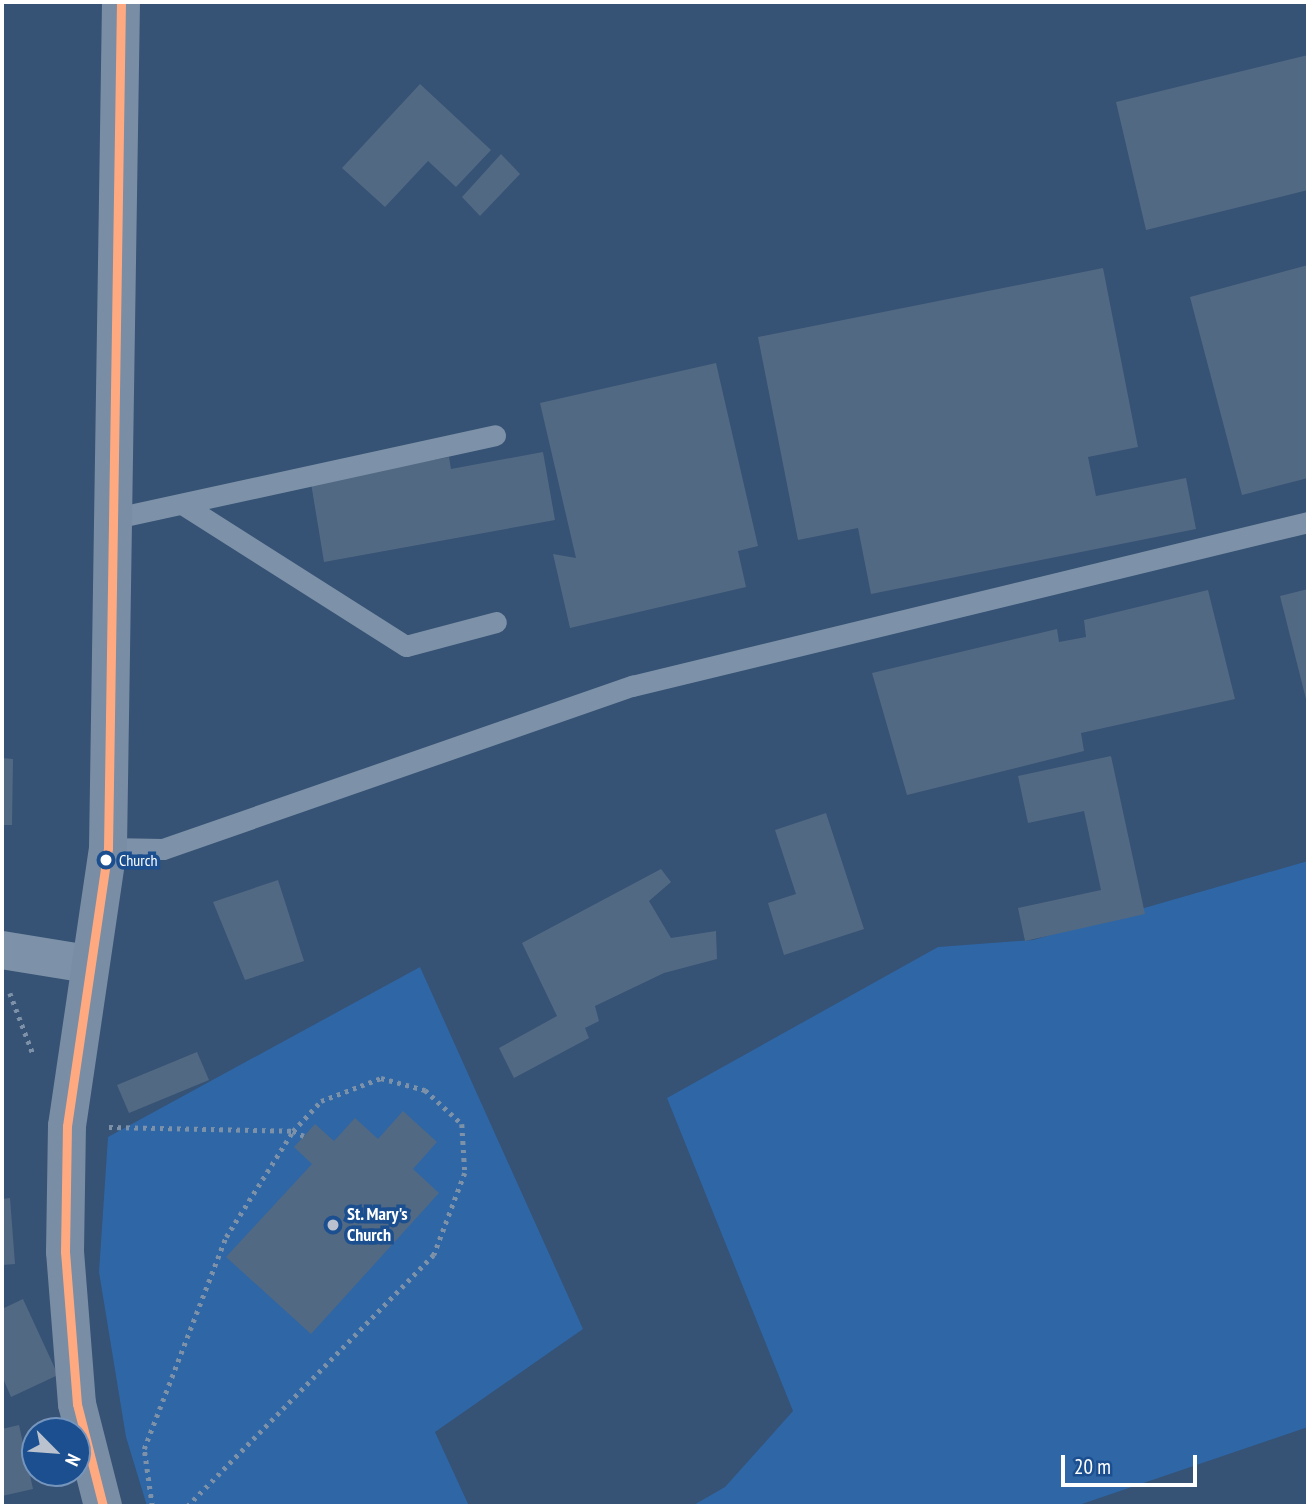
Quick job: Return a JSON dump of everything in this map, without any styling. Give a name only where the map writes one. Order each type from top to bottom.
[{"type":"street","points":[[103,1506],[77,1404],[67,1330],[69,1109],[88,964],[108,848],[121,2]]},
{"type":"street","points":[[2,950],[88,964]]},
{"type":"lane","points":[[111,519],[495,435]]},
{"type":"lane","points":[[182,504],[406,646],[496,622]]},
{"type":"lane","points":[[108,848],[163,849],[632,686],[1308,522]]},
{"type":"path","points":[[9,989],[44,1086],[69,1109],[293,1131],[304,1136]]},
{"type":"path","points":[[152,1506],[144,1449],[226,1237],[293,1131],[321,1101],[345,1089],[381,1078],[411,1084],[439,1099],[462,1124],[465,1173],[458,1200],[434,1255],[188,1506]]},
{"type":"shaded area","points":[[1308,861],[1308,1427],[1076,1506],[692,1506],[725,1487],[793,1411],[667,1098],[938,947],[1033,940]]},
{"type":"shaded area","points":[[420,967],[583,1329],[435,1432],[469,1506],[147,1506],[126,1437],[99,1272],[108,1137]]},
{"type":"building","points":[[1308,55],[1308,190],[1146,230],[1116,102]]},
{"type":"building","points":[[420,84],[491,150],[456,187],[428,161],[385,207],[342,168]]},
{"type":"building","points":[[501,154],[520,174],[480,216],[462,197]]},
{"type":"building","points":[[1308,265],[1308,478],[1242,495],[1190,297]]},
{"type":"building","points":[[1103,268],[1138,447],[1088,457],[1096,496],[1186,478],[1196,529],[871,594],[858,528],[798,540],[758,337]]},
{"type":"building","points":[[716,363],[758,546],[738,551],[746,587],[570,628],[553,554],[576,558],[540,403]]},
{"type":"building","points":[[543,452],[555,520],[324,562],[311,483],[449,457],[451,469]]},
{"type":"building","points":[[1308,589],[1308,703],[1307,703],[1280,596]]},
{"type":"building","points":[[1208,590],[1235,699],[1081,733],[1084,751],[907,795],[872,673],[1057,629],[1059,642],[1086,637],[1084,620]]},
{"type":"building","points":[[1111,756],[1145,914],[1025,941],[1018,908],[1101,890],[1084,811],[1028,823],[1018,776]]},
{"type":"building","points":[[2,758],[13,759],[12,825],[2,825]]},
{"type":"building","points":[[826,813],[864,929],[784,955],[768,903],[796,894],[775,830]]},
{"type":"building","points":[[661,869],[671,882],[649,901],[671,938],[716,931],[717,959],[664,973],[595,1006],[599,1021],[585,1028],[589,1038],[514,1078],[499,1048],[557,1016],[522,943]]},
{"type":"building","points":[[278,880],[304,961],[245,980],[213,902]]},
{"type":"building","points":[[197,1052],[209,1080],[129,1113],[117,1085]]},
{"type":"building","name":"St. Mary's Church","points":[[403,1111],[437,1142],[413,1169],[439,1193],[311,1334],[226,1257],[312,1164],[294,1147],[315,1124],[334,1141],[355,1118],[378,1139]]},
{"type":"building","points":[[10,1198],[15,1264],[2,1265],[2,1199]]},
{"type":"building","points":[[23,1299],[58,1375],[11,1397],[2,1376],[2,1309]]},
{"type":"building","points":[[19,1425],[21,1487],[33,1489],[2,1496],[2,1429]]},
{"type":"transit line","points":[[103,1506],[77,1404],[65,1252],[67,1126],[108,848],[121,2]]},
{"type":"place","name":"Church","points":[[106,860]]},
{"type":"place","name":"St. Mary's Church","points":[[333,1225]]}]
